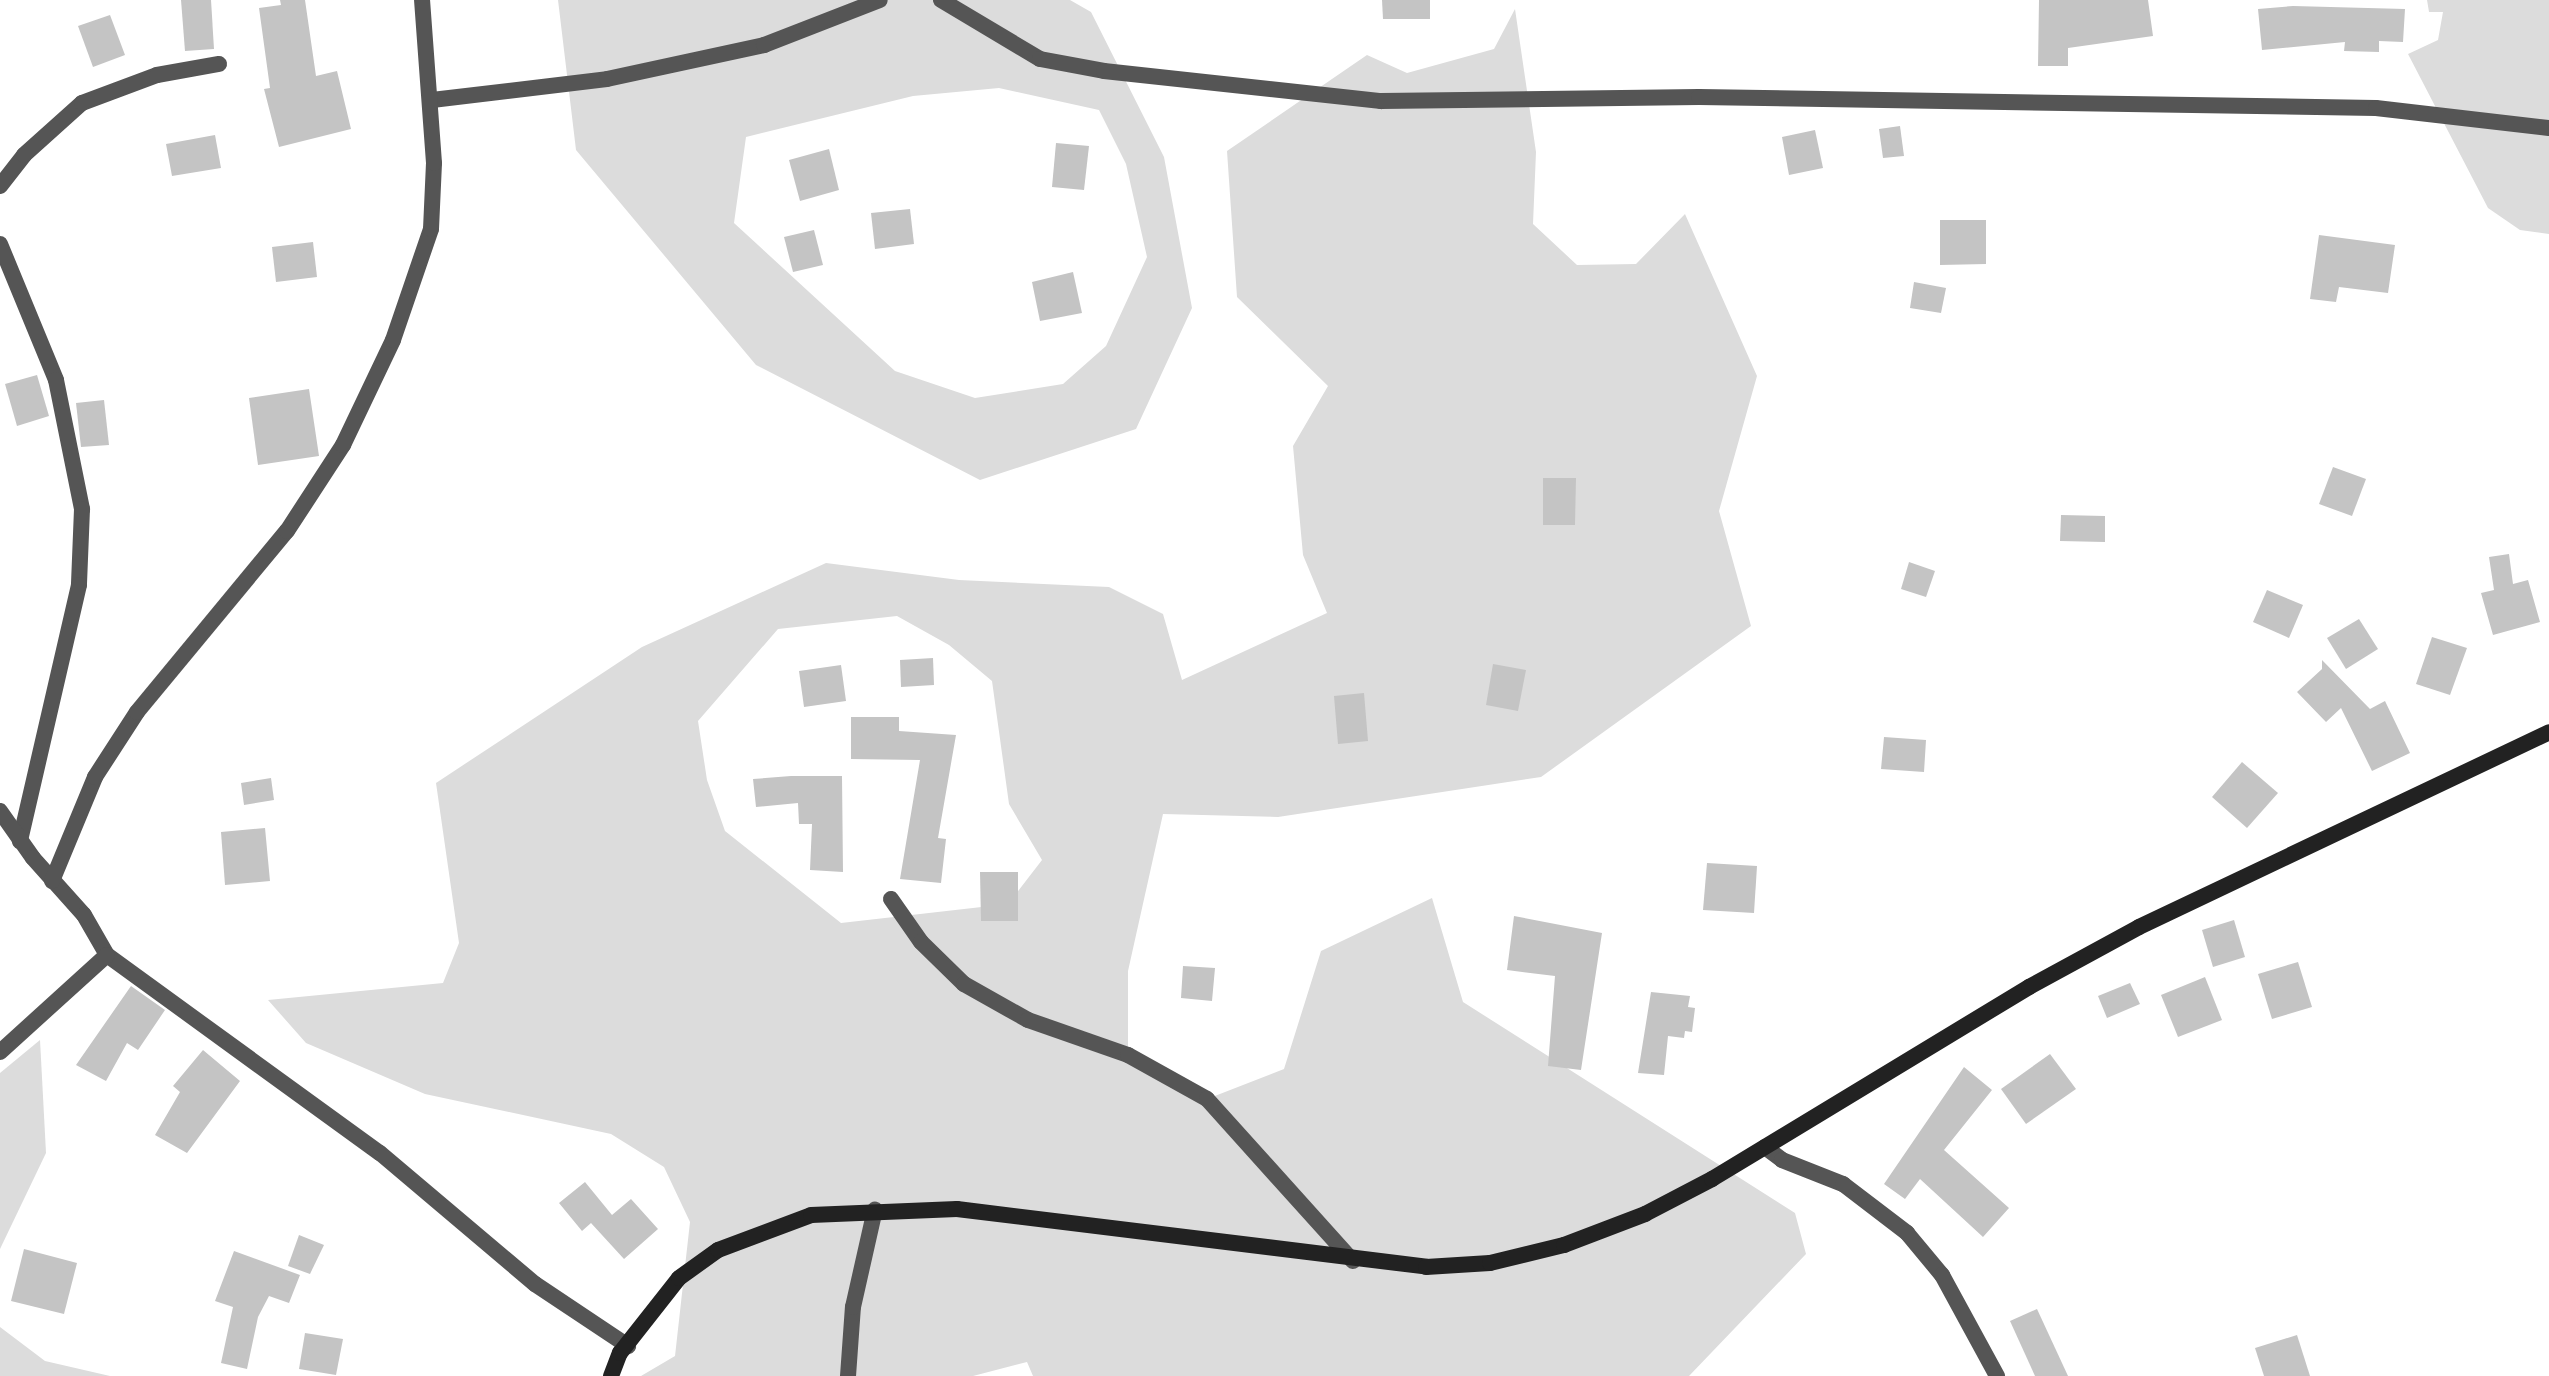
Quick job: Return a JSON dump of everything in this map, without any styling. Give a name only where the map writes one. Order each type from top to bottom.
[{"type":"main road","points":[[611,1376],[624,1349],[679,1278],[718,1250],[811,1215],[875,1209],[972,1211],[1218,1239],[1353,1261],[1426,1267],[1490,1263],[1564,1245],[1645,1214],[1765,1147],[2029,987],[2139,927],[2549,732]]},
{"type":"street","points":[[52,881],[95,777],[137,712],[287,531],[343,445],[393,340],[431,229],[432,100],[422,0]]},
{"type":"street","points":[[432,100],[607,79],[764,45],[880,0]]},
{"type":"street","points":[[941,0],[1040,59],[1104,71],[1381,101],[1699,97],[2360,108],[2549,128]]},
{"type":"street","points":[[0,186],[24,155],[82,103],[157,75],[219,64]]},
{"type":"street","points":[[0,244],[56,380],[82,509],[79,585],[20,841]]},
{"type":"street","points":[[0,811],[52,881],[84,915],[107,955],[380,1153],[535,1284],[624,1349],[617,1376]]},
{"type":"street","points":[[891,899],[921,942],[964,984],[1028,1020],[1128,1055],[1207,1099],[1353,1261]]},
{"type":"street","points":[[0,1052],[107,955]]},
{"type":"street","points":[[1765,1147],[1782,1160],[1843,1184],[1907,1233],[1942,1275],[1997,1376]]},
{"type":"street","points":[[848,1376],[853,1307],[875,1209]]},
{"type":"shaded area","points":[[558,0],[1070,0],[1091,12],[1164,157],[1192,308],[1136,429],[980,480],[756,365],[576,150]],"holes":[[[999,88],[1099,110],[1126,164],[1147,257],[1106,346],[1063,384],[975,398],[895,371],[734,223],[746,137],[913,96]]]},
{"type":"shaded area","points":[[2427,0],[2549,0],[2549,234],[2520,230],[2488,208],[2408,54],[2438,40],[2443,12],[2429,12]]},
{"type":"shaded area","points":[[1515,9],[1536,152],[1533,224],[1577,265],[1636,264],[1685,214],[1757,376],[1719,511],[1751,626],[1541,777],[1278,817],[1163,814],[1128,971],[1128,1054],[1207,1099],[1284,1069],[1321,951],[1432,898],[1463,1002],[1795,1213],[1806,1254],[1689,1376],[1033,1376],[1027,1362],[973,1376],[641,1376],[675,1356],[690,1222],[664,1167],[611,1134],[425,1094],[306,1043],[268,1000],[443,983],[459,943],[436,783],[642,647],[826,563],[959,580],[1109,587],[1163,614],[1182,680],[1327,613],[1303,555],[1293,446],[1328,386],[1237,297],[1227,151],[1367,55],[1407,73],[1494,49]],"holes":[[[897,616],[949,645],[992,681],[1009,804],[1042,860],[1008,904],[841,923],[725,831],[707,780],[698,721],[778,629]]]},
{"type":"shaded area","points":[[40,1040],[46,1153],[0,1249],[0,1073]]},
{"type":"shaded area","points":[[0,1327],[45,1361],[110,1376],[0,1376]]},
{"type":"building","points":[[181,0],[211,0],[214,49],[185,51]]},
{"type":"building","points":[[280,0],[305,0],[316,76],[337,71],[351,129],[279,147],[264,89],[270,88],[259,8],[281,5]]},
{"type":"building","points":[[1382,0],[1430,0],[1430,19],[1383,19]]},
{"type":"building","points":[[2039,0],[2148,0],[2153,36],[2068,48],[2068,66],[2038,66]]},
{"type":"building","points":[[2293,6],[2405,9],[2403,42],[2379,41],[2379,52],[2344,51],[2345,42],[2262,50],[2258,9]]},
{"type":"building","points":[[110,15],[125,55],[93,67],[78,26]]},
{"type":"building","points":[[1900,126],[1904,156],[1883,158],[1879,129]]},
{"type":"building","points":[[1815,130],[1823,168],[1789,175],[1782,137]]},
{"type":"building","points":[[215,135],[221,168],[172,176],[166,144]]},
{"type":"building","points":[[1056,143],[1089,146],[1084,190],[1052,187]]},
{"type":"building","points":[[829,149],[839,190],[800,201],[789,160]]},
{"type":"building","points":[[910,209],[914,244],[875,249],[871,213]]},
{"type":"building","points":[[1940,220],[1986,220],[1986,264],[1940,265]]},
{"type":"building","points":[[814,230],[823,265],[793,272],[784,237]]},
{"type":"building","points":[[2319,235],[2395,245],[2388,293],[2339,287],[2336,302],[2310,299]]},
{"type":"building","points":[[313,242],[317,277],[276,282],[272,247]]},
{"type":"building","points":[[1073,272],[1082,313],[1040,321],[1032,282]]},
{"type":"building","points":[[1914,282],[1946,288],[1941,313],[1910,308]]},
{"type":"building","points":[[37,375],[49,416],[17,426],[5,384]]},
{"type":"building","points":[[309,389],[319,456],[258,465],[249,398]]},
{"type":"building","points":[[104,400],[109,445],[81,447],[76,403]]},
{"type":"building","points":[[2333,467],[2366,479],[2352,516],[2319,504]]},
{"type":"building","points":[[1543,478],[1576,478],[1575,525],[1543,525]]},
{"type":"building","points":[[2061,515],[2105,516],[2105,542],[2060,541]]},
{"type":"building","points":[[2509,554],[2513,584],[2528,580],[2540,622],[2493,635],[2481,593],[2494,590],[2489,557]]},
{"type":"building","points":[[1909,562],[1935,571],[1926,597],[1901,589]]},
{"type":"building","points":[[2267,590],[2303,605],[2289,638],[2253,622]]},
{"type":"building","points":[[2359,619],[2378,649],[2346,669],[2327,638]]},
{"type":"building","points":[[2432,637],[2467,648],[2450,695],[2416,684]]},
{"type":"building","points":[[933,658],[934,685],[901,687],[900,660]]},
{"type":"building","points":[[2322,660],[2370,709],[2385,701],[2410,753],[2372,771],[2341,708],[2326,722],[2297,692],[2322,669]]},
{"type":"building","points":[[1493,664],[1526,670],[1518,711],[1486,705]]},
{"type":"building","points":[[841,665],[846,701],[804,707],[799,671]]},
{"type":"building","points":[[1364,693],[1368,741],[1338,744],[1334,696]]},
{"type":"building","points":[[851,717],[899,717],[899,731],[956,735],[938,838],[946,839],[941,883],[900,879],[920,760],[851,759]]},
{"type":"building","points":[[1884,737],[1926,740],[1924,772],[1881,769]]},
{"type":"building","points":[[2242,762],[2278,793],[2247,828],[2212,797]]},
{"type":"building","points":[[842,776],[843,872],[810,870],[812,824],[799,824],[798,803],[756,807],[753,779]]},
{"type":"building","points":[[271,778],[274,800],[244,805],[241,783]]},
{"type":"building","points":[[265,828],[270,881],[225,885],[221,832]]},
{"type":"building","points":[[1707,863],[1757,866],[1754,913],[1703,910]]},
{"type":"building","points":[[980,872],[1018,872],[1018,921],[981,921]]},
{"type":"building","points":[[1514,916],[1602,933],[1581,1070],[1548,1066],[1555,976],[1507,970]]},
{"type":"building","points":[[2234,920],[2245,957],[2213,967],[2202,930]]},
{"type":"building","points":[[2298,962],[2312,1007],[2272,1019],[2258,974]]},
{"type":"building","points":[[1183,966],[1215,968],[1212,1001],[1181,998]]},
{"type":"building","points":[[2205,977],[2222,1020],[2178,1037],[2161,995]]},
{"type":"building","points":[[2130,983],[2140,1004],[2107,1018],[2098,996]]},
{"type":"building","points":[[131,986],[165,1010],[138,1050],[127,1043],[106,1081],[76,1065]]},
{"type":"building","points":[[1651,992],[1690,996],[1688,1007],[1695,1008],[1692,1032],[1685,1031],[1684,1038],[1668,1036],[1664,1075],[1638,1073]]},
{"type":"building","points":[[203,1050],[240,1081],[187,1153],[155,1135],[180,1092],[173,1086]]},
{"type":"building","points":[[2050,1054],[2076,1089],[2026,1124],[2001,1089]]},
{"type":"building","points":[[1964,1067],[1992,1090],[1944,1150],[2009,1208],[1983,1237],[1920,1179],[1905,1199],[1884,1184]]},
{"type":"building","points":[[585,1182],[612,1215],[631,1199],[658,1229],[624,1259],[591,1223],[582,1231],[559,1203]]},
{"type":"building","points":[[299,1235],[324,1245],[310,1274],[288,1266]]},
{"type":"building","points":[[24,1249],[77,1263],[64,1314],[11,1301]]},
{"type":"building","points":[[234,1251],[300,1275],[289,1303],[269,1296],[258,1317],[247,1369],[221,1363],[233,1307],[215,1301]]},
{"type":"building","points":[[2037,1309],[2068,1376],[2035,1376],[2010,1321]]},
{"type":"building","points":[[305,1333],[343,1339],[336,1375],[299,1369]]},
{"type":"building","points":[[2297,1335],[2310,1376],[2264,1376],[2255,1348]]}]
